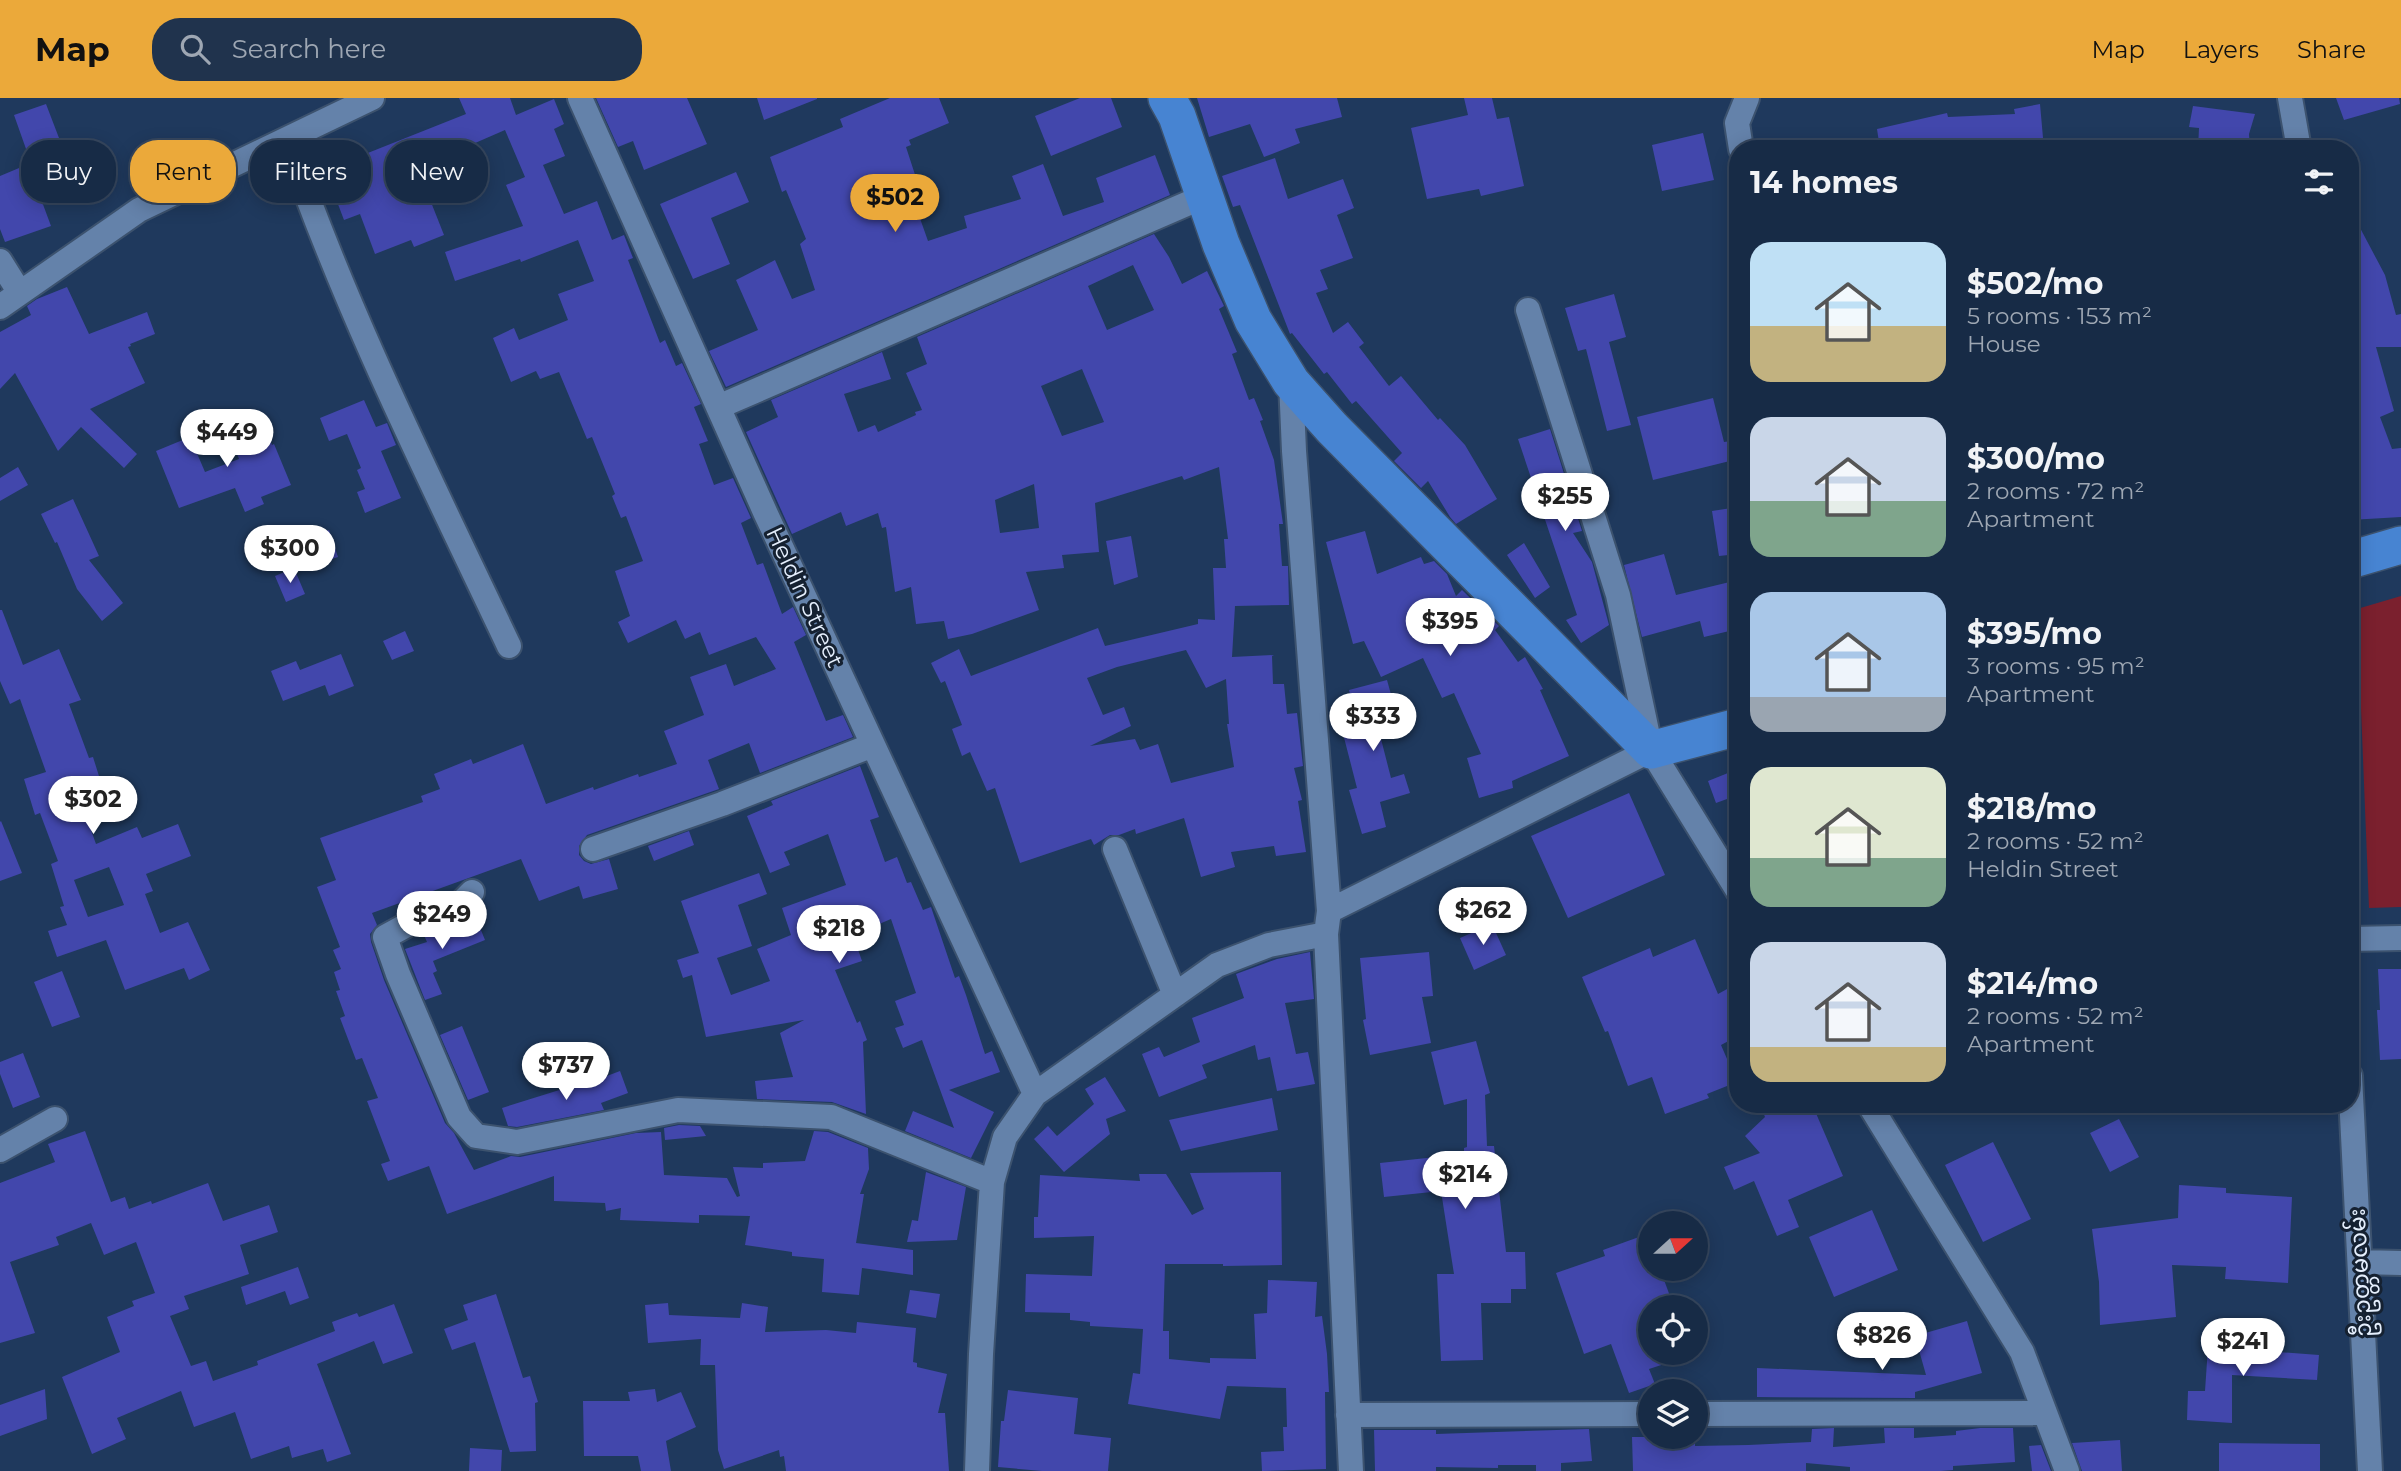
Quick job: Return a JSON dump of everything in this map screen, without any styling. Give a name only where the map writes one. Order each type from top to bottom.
[{"type":"main road","points":[[1167,98],[1177,116],[1221,244],[1253,320],[1291,382],[1332,428],[1651,750],[1729,729]]},
{"type":"main road","points":[[2359,557],[2401,545]]},
{"type":"street","points":[[287,140],[372,98]]},
{"type":"street","name":"Heldin Street","points":[[580,98],[718,407],[1035,1094]]},
{"type":"street","points":[[1740,140],[1737,122],[1746,98]]},
{"type":"street","points":[[2290,98],[2297,140]]},
{"type":"street","points":[[0,307],[139,211],[250,158]]},
{"type":"street","points":[[718,407],[1205,196]]},
{"type":"street","points":[[309,203],[374,359],[509,646]]},
{"type":"street","points":[[0,261],[20,293]]},
{"type":"street","points":[[1528,310],[1618,596],[1651,750],[1729,876]]},
{"type":"street","points":[[1291,382],[1328,923],[1351,1471]]},
{"type":"street","points":[[593,849],[722,804],[873,745]]},
{"type":"street","points":[[977,1471],[992,1182],[1005,1137],[1035,1094],[1217,965],[1328,923],[1651,750]]},
{"type":"street","points":[[1115,849],[1175,995]]},
{"type":"street","points":[[472,892],[460,905],[416,920],[385,937],[459,1117],[476,1136],[517,1142],[678,1110],[831,1117],[992,1182]]},
{"type":"street","points":[[2359,939],[2401,938]]},
{"type":"street","points":[[1875,1113],[2022,1352],[2067,1471]]},
{"type":"street","name":"ဦးဥတ္တမလမ်း","points":[[2352,1113],[2370,1471]]},
{"type":"street","points":[[0,1150],[55,1119]]},
{"type":"street","points":[[2360,1262],[2401,1263]]},
{"type":"street","points":[[1708,1414],[2045,1413]]},
{"type":"street","points":[[1348,1415],[1638,1414]]},
{"type":"shaded area","points":[[2401,596],[2401,907],[2369,908],[2359,608]]},
{"type":"building","points":[[459,98],[510,98],[516,115],[554,99],[564,124],[554,129],[565,156],[543,165],[564,214],[597,201],[612,240],[624,235],[633,258],[628,260],[660,343],[665,340],[676,366],[682,363],[701,404],[694,407],[708,441],[699,444],[714,485],[733,478],[751,518],[741,523],[757,565],[763,563],[782,614],[793,607],[806,635],[794,642],[826,721],[843,715],[853,737],[760,773],[749,743],[708,760],[719,789],[587,835],[579,846],[579,855],[591,864],[609,859],[618,889],[583,899],[579,886],[539,901],[521,859],[372,913],[377,925],[370,934],[371,942],[384,980],[445,1123],[454,1133],[474,1170],[511,1156],[520,1157],[636,1133],[661,1132],[664,1175],[727,1178],[737,1197],[740,1196],[733,1167],[763,1168],[763,1163],[805,1161],[814,1131],[828,1132],[868,1148],[869,1169],[860,1194],[864,1194],[856,1243],[913,1250],[913,1275],[862,1268],[859,1295],[822,1292],[824,1259],[792,1256],[792,1252],[745,1245],[750,1216],[699,1215],[699,1223],[620,1220],[621,1208],[606,1211],[605,1203],[554,1201],[554,1176],[447,1214],[429,1166],[388,1181],[381,1164],[390,1161],[367,1101],[378,1098],[362,1058],[356,1060],[340,1018],[345,1016],[336,991],[340,990],[334,972],[341,969],[333,950],[340,947],[317,887],[336,880],[320,838],[423,802],[421,796],[440,789],[434,774],[471,759],[473,764],[523,744],[546,804],[593,787],[594,790],[638,774],[639,777],[677,764],[664,731],[704,715],[690,677],[726,664],[734,686],[776,669],[756,637],[709,655],[700,632],[685,639],[676,620],[628,643],[618,622],[630,616],[615,571],[643,561],[626,516],[621,518],[612,496],[615,494],[592,437],[587,439],[559,372],[540,379],[536,371],[511,382],[493,338],[514,328],[519,340],[568,320],[558,294],[594,281],[578,240],[521,262],[520,259],[455,281],[445,252],[523,226],[506,185],[525,177],[505,130],[482,140],[401,140],[466,114]]},
{"type":"building","points":[[596,98],[687,98],[707,144],[644,170],[633,141],[618,147]]},
{"type":"building","points":[[757,98],[817,98],[817,99],[764,120]]},
{"type":"building","points":[[890,98],[939,98],[949,123],[909,140],[911,145],[906,147],[920,190],[911,193],[928,241],[967,228],[964,216],[1021,199],[1012,176],[1043,164],[1063,216],[1104,202],[1096,178],[1155,155],[1170,195],[726,387],[709,351],[758,330],[736,280],[775,260],[792,299],[815,290],[800,244],[806,239],[786,190],[782,192],[770,157],[843,127],[840,119]]},
{"type":"building","points":[[1080,98],[1111,98],[1122,127],[1051,156],[1035,116]]},
{"type":"building","points":[[1197,98],[1337,98],[1342,117],[1295,129],[1300,143],[1264,157],[1250,124],[1209,137]]},
{"type":"building","points":[[1464,98],[1492,98],[1497,119],[1509,117],[1524,186],[1481,196],[1479,189],[1427,199],[1411,128],[1468,115]]},
{"type":"building","points":[[2336,98],[2399,98],[2400,104],[2344,120]]},
{"type":"building","points":[[46,104],[60,140],[23,140],[14,115]]},
{"type":"building","points":[[2040,104],[2043,140],[1879,140],[1877,129],[1947,113],[1948,117],[2015,114],[2014,109]]},
{"type":"building","points":[[2193,106],[2255,114],[2249,140],[2198,140],[2199,128],[2189,127]]},
{"type":"building","points":[[1703,133],[1714,180],[1662,191],[1652,145]]},
{"type":"building","points":[[385,146],[385,203],[431,203],[444,235],[414,247],[411,240],[375,254],[360,214],[344,220],[338,203],[371,203],[371,152]]},
{"type":"building","points":[[1275,158],[1288,199],[1343,179],[1354,208],[1337,215],[1353,258],[1320,270],[1328,289],[1316,293],[1333,333],[1348,322],[1364,343],[1359,347],[1389,386],[1401,376],[1438,420],[1440,418],[1465,445],[1497,499],[1456,524],[1428,481],[1421,488],[1394,461],[1402,453],[1356,401],[1352,404],[1327,372],[1324,374],[1292,333],[1290,334],[1240,205],[1233,207],[1222,176]]},
{"type":"building","points":[[21,167],[21,203],[42,203],[51,226],[5,242],[0,229],[0,176]]},
{"type":"building","points":[[736,172],[749,202],[711,218],[730,264],[693,279],[660,204]]},
{"type":"building","points":[[2359,226],[2385,275],[2396,315],[2401,314],[2401,347],[2376,347],[2394,411],[2380,417],[2392,449],[2401,448],[2401,517],[2359,519]]},
{"type":"building","points":[[1154,234],[1182,284],[1207,271],[1224,306],[1219,309],[1237,352],[1232,354],[1249,400],[1254,398],[1263,420],[1260,421],[1274,460],[1283,524],[1279,524],[1282,566],[1288,566],[1289,605],[1235,606],[1232,657],[1274,655],[1273,684],[1284,684],[1287,714],[1297,713],[1303,766],[1294,768],[1302,800],[1298,801],[1306,852],[1276,856],[1274,846],[1231,852],[1235,867],[1201,877],[1184,818],[1136,834],[1135,829],[1119,835],[1110,835],[1094,845],[1091,839],[1020,863],[995,788],[987,791],[970,752],[962,756],[952,729],[962,725],[945,681],[941,683],[931,663],[959,649],[971,676],[1098,628],[1105,646],[1198,624],[1198,619],[1215,620],[1213,568],[1226,568],[1224,539],[1228,539],[1219,467],[1184,480],[1182,476],[1095,503],[1099,552],[1062,555],[1064,568],[1026,572],[1039,610],[972,634],[948,639],[944,621],[916,624],[911,587],[895,592],[886,527],[882,528],[878,513],[846,526],[841,512],[792,534],[746,432],[778,417],[771,400],[882,352],[891,379],[844,394],[858,432],[875,425],[878,432],[916,415],[915,412],[922,410],[906,373],[927,364],[917,337]],"holes":[[[1133,265],[1154,310],[1107,330],[1088,286]],[[1082,369],[1104,422],[1062,436],[1041,386]],[[1034,484],[1039,528],[1000,533],[995,500]],[[1186,650],[1206,688],[1226,679],[1227,724],[1234,767],[1171,783],[1158,744],[1140,750],[1135,739],[1090,746],[1131,726],[1124,707],[1103,715],[1087,678],[1117,667]]]},
{"type":"building","points":[[67,287],[89,334],[147,312],[155,334],[128,347],[145,383],[90,409],[137,454],[124,468],[81,427],[58,451],[15,373],[0,389],[0,332],[31,315],[27,306],[37,299]]},
{"type":"building","points":[[1614,294],[1626,337],[1609,342],[1631,425],[1607,431],[1586,349],[1578,351],[1565,308]]},
{"type":"building","points":[[1713,398],[1724,442],[1729,441],[1729,461],[1653,480],[1637,417]]},
{"type":"building","points":[[364,400],[376,427],[387,423],[396,445],[381,451],[401,498],[365,513],[357,492],[365,489],[357,470],[361,468],[347,434],[329,441],[320,418]]},
{"type":"building","points":[[257,416],[262,430],[266,429],[272,445],[274,444],[291,485],[261,497],[264,504],[245,512],[235,488],[179,508],[156,451],[190,437],[205,472],[239,459],[227,427]]},
{"type":"building","points":[[1550,429],[1582,531],[1573,533],[1592,562],[1609,625],[1581,643],[1566,620],[1577,615],[1518,439]]},
{"type":"building","points":[[18,467],[28,485],[0,501],[0,478]]},
{"type":"building","points":[[73,499],[99,556],[89,560],[123,603],[102,621],[77,589],[57,542],[55,543],[41,514]]},
{"type":"building","points":[[1729,508],[1729,555],[1719,556],[1712,511]]},
{"type":"building","points":[[329,530],[338,557],[308,567],[298,540]]},
{"type":"building","points":[[1365,531],[1377,574],[1421,557],[1424,564],[1434,561],[1447,574],[1456,596],[1462,590],[1499,626],[1495,630],[1518,662],[1525,657],[1543,689],[1540,690],[1569,756],[1512,781],[1513,788],[1479,798],[1467,758],[1481,754],[1454,693],[1442,698],[1423,658],[1381,677],[1364,641],[1353,644],[1326,542]]},
{"type":"building","points":[[1131,536],[1138,577],[1114,585],[1106,541]]},
{"type":"building","points":[[1524,543],[1550,587],[1535,598],[1507,555]]},
{"type":"building","points":[[1664,554],[1676,595],[1729,582],[1729,631],[1704,637],[1700,621],[1642,637],[1624,565]]},
{"type":"building","points":[[294,568],[305,594],[286,602],[275,576]]},
{"type":"building","points":[[2,610],[23,665],[59,649],[81,700],[69,704],[89,758],[93,757],[104,792],[80,800],[96,844],[137,827],[142,838],[178,824],[191,856],[146,874],[153,891],[145,894],[160,933],[188,922],[210,970],[189,980],[184,968],[125,990],[106,940],[57,957],[48,931],[67,925],[60,907],[64,906],[51,864],[58,861],[40,813],[35,815],[24,779],[46,772],[20,699],[10,704],[0,681]],"holes":[[[109,867],[124,905],[88,917],[74,880]]]},
{"type":"building","points":[[405,631],[414,651],[392,660],[383,641]]},
{"type":"building","points":[[341,654],[354,686],[329,696],[325,685],[283,701],[271,671],[296,661],[300,670]]},
{"type":"building","points":[[1387,680],[1395,709],[1401,708],[1407,733],[1381,739],[1391,778],[1404,774],[1410,793],[1380,802],[1386,827],[1362,834],[1349,790],[1357,788],[1340,722],[1356,718],[1349,690]]},
{"type":"building","points":[[860,766],[879,817],[870,820],[885,862],[897,857],[907,883],[911,882],[923,910],[931,907],[955,978],[959,976],[966,995],[985,1054],[992,1051],[1000,1072],[949,1090],[994,1112],[971,1158],[905,1131],[913,1111],[954,1128],[922,1040],[903,1048],[895,1028],[904,1025],[895,1001],[916,993],[891,919],[853,935],[862,961],[835,970],[867,1040],[863,1042],[866,1114],[832,1102],[757,1099],[755,1081],[793,1077],[780,1033],[804,1020],[706,1037],[692,975],[683,978],[677,960],[699,953],[681,901],[759,873],[767,894],[738,905],[752,946],[717,958],[731,995],[770,981],[757,949],[791,935],[782,908],[846,885],[828,834],[784,852],[790,865],[770,873],[747,816],[773,805],[771,801]]},
{"type":"building","points":[[1729,773],[1729,798],[1716,803],[1708,781]]},
{"type":"building","points":[[1629,793],[1665,875],[1568,918],[1531,836]]},
{"type":"building","points":[[0,822],[22,873],[0,881]]},
{"type":"building","points":[[689,831],[694,845],[654,861],[648,846]]},
{"type":"building","points":[[474,913],[485,940],[433,961],[437,971],[433,973],[442,994],[425,1000],[405,949],[427,942],[423,933]]},
{"type":"building","points":[[1492,924],[1506,955],[1474,970],[1460,938]]},
{"type":"building","points":[[1695,939],[1718,994],[1729,988],[1729,1041],[1721,1045],[1729,1064],[1729,1085],[1707,1094],[1709,1098],[1665,1114],[1652,1077],[1628,1086],[1608,1031],[1605,1032],[1582,977],[1650,948],[1653,957]]},
{"type":"building","points":[[1310,952],[1314,999],[1285,1003],[1296,1054],[1308,1052],[1315,1084],[1277,1091],[1270,1057],[1258,1060],[1255,1045],[1202,1065],[1207,1078],[1159,1097],[1142,1054],[1159,1047],[1164,1057],[1200,1042],[1192,1018],[1244,998],[1236,974],[1277,959]]},
{"type":"building","points":[[1429,952],[1433,996],[1422,997],[1431,1043],[1370,1055],[1363,1020],[1366,1019],[1360,958]]},
{"type":"building","points":[[2378,969],[2401,969],[2401,1059],[2380,1060]]},
{"type":"building","points":[[62,971],[80,1017],[52,1027],[34,982]]},
{"type":"building","points":[[462,1026],[489,1092],[468,1100],[440,1035]]},
{"type":"building","points":[[1476,1041],[1490,1093],[1485,1095],[1487,1146],[1494,1146],[1506,1252],[1525,1252],[1526,1289],[1511,1289],[1511,1303],[1481,1303],[1483,1360],[1441,1361],[1437,1274],[1454,1274],[1441,1191],[1384,1197],[1380,1163],[1464,1154],[1464,1148],[1467,1147],[1467,1099],[1444,1105],[1431,1052]]},
{"type":"building","points":[[23,1053],[40,1097],[13,1108],[0,1074],[0,1062]]},
{"type":"building","points":[[620,1071],[628,1093],[601,1103],[604,1110],[517,1127],[508,1126],[502,1108],[569,1087],[570,1090]]},
{"type":"building","points":[[1105,1077],[1126,1111],[1106,1119],[1110,1134],[1064,1172],[1034,1139],[1048,1126],[1057,1136],[1094,1104],[1085,1089]]},
{"type":"building","points":[[1272,1098],[1278,1130],[1181,1151],[1169,1120]]},
{"type":"building","points":[[1763,1113],[1816,1113],[1843,1176],[1788,1200],[1799,1227],[1777,1236],[1754,1181],[1734,1190],[1724,1167],[1760,1153],[1745,1136],[1765,1117]]},
{"type":"building","points":[[2119,1119],[2139,1157],[2110,1172],[2090,1133]]},
{"type":"building","points":[[679,1125],[700,1126],[706,1136],[665,1140],[664,1128]]},
{"type":"building","points":[[85,1131],[111,1202],[125,1197],[129,1209],[151,1201],[152,1204],[208,1183],[223,1221],[269,1205],[278,1232],[240,1245],[249,1274],[184,1296],[189,1309],[170,1316],[191,1366],[206,1361],[213,1381],[258,1365],[257,1361],[335,1331],[332,1322],[357,1313],[359,1317],[394,1304],[413,1353],[383,1364],[374,1341],[317,1364],[351,1454],[327,1462],[323,1449],[292,1458],[289,1446],[251,1459],[235,1412],[194,1427],[181,1391],[117,1418],[126,1439],[92,1454],[62,1377],[120,1352],[107,1317],[134,1306],[132,1301],[155,1293],[136,1242],[104,1255],[91,1223],[56,1237],[59,1245],[10,1262],[35,1333],[0,1343],[0,1183],[55,1162],[48,1144]]},
{"type":"building","points":[[1993,1142],[2031,1219],[1983,1242],[1945,1165]]},
{"type":"building","points":[[926,1172],[966,1187],[957,1240],[907,1242],[912,1220],[918,1221]]},
{"type":"building","points":[[1281,1172],[1282,1265],[1165,1264],[1163,1331],[1169,1331],[1169,1359],[1210,1363],[1210,1358],[1256,1359],[1254,1314],[1267,1313],[1268,1280],[1317,1282],[1315,1317],[1322,1316],[1329,1392],[1325,1392],[1326,1469],[1262,1471],[1261,1452],[1284,1451],[1283,1427],[1287,1427],[1286,1388],[1227,1386],[1220,1419],[1128,1404],[1133,1373],[1140,1374],[1143,1329],[1090,1326],[1090,1322],[1070,1320],[1070,1313],[1025,1312],[1026,1274],[1092,1276],[1094,1236],[1034,1238],[1040,1175],[1140,1181],[1139,1174],[1166,1174],[1192,1215],[1204,1209],[1190,1173]]},
{"type":"building","points":[[2179,1185],[2226,1188],[2226,1193],[2292,1197],[2288,1283],[2225,1279],[2226,1267],[2172,1265],[2176,1317],[2100,1325],[2099,1282],[2092,1229],[2178,1218]]},
{"type":"building","points":[[1872,1210],[1898,1270],[1834,1297],[1809,1237]]},
{"type":"building","points":[[1638,1237],[1638,1281],[1664,1281],[1670,1295],[1638,1295],[1638,1365],[1661,1365],[1649,1369],[1653,1379],[1638,1379],[1638,1390],[1629,1393],[1611,1344],[1584,1354],[1556,1273],[1605,1256],[1603,1250]]},
{"type":"building","points":[[298,1267],[309,1298],[290,1305],[285,1291],[246,1305],[241,1287]]},
{"type":"building","points":[[910,1290],[940,1294],[936,1318],[906,1313]]},
{"type":"building","points":[[496,1294],[523,1378],[530,1376],[538,1402],[535,1403],[536,1451],[510,1452],[475,1342],[452,1350],[444,1329],[468,1320],[463,1305]]},
{"type":"building","points":[[668,1303],[669,1315],[740,1318],[742,1303],[768,1307],[765,1332],[826,1330],[856,1333],[857,1322],[916,1328],[913,1362],[917,1363],[917,1367],[947,1374],[938,1413],[945,1413],[949,1471],[786,1471],[784,1456],[780,1457],[779,1450],[724,1469],[718,1450],[715,1365],[700,1365],[701,1339],[648,1343],[645,1305]]},
{"type":"building","points":[[1967,1321],[1982,1373],[1915,1392],[1915,1398],[1757,1397],[1757,1368],[1926,1375],[1915,1336]]},
{"type":"building","points":[[2208,1347],[2319,1355],[2317,1380],[2232,1375],[2232,1423],[2187,1420],[2188,1391],[2205,1391]]},
{"type":"building","points":[[45,1389],[47,1419],[0,1436],[0,1405]]},
{"type":"building","points":[[655,1389],[657,1402],[681,1392],[696,1427],[666,1441],[671,1471],[641,1471],[638,1456],[584,1456],[583,1401],[630,1401],[628,1392]]},
{"type":"building","points":[[1008,1390],[1078,1398],[1074,1434],[1111,1438],[1108,1471],[1042,1471],[998,1467],[1001,1421],[1004,1421]]},
{"type":"building","points":[[1834,1428],[1833,1447],[1885,1443],[1884,1428],[1914,1428],[1914,1438],[1956,1435],[1956,1431],[1980,1428],[2013,1428],[2015,1462],[1953,1466],[1953,1470],[1941,1471],[1850,1471],[1850,1467],[1806,1463],[1806,1471],[1633,1471],[1632,1437],[1638,1437],[1638,1449],[1708,1449],[1708,1446],[1811,1442],[1812,1429]]},
{"type":"building","points":[[1589,1429],[1592,1461],[1561,1463],[1561,1471],[1536,1471],[1536,1465],[1498,1465],[1498,1468],[1436,1467],[1436,1471],[1375,1471],[1374,1430],[1436,1430],[1436,1434]]},
{"type":"building","points":[[2120,1440],[2122,1471],[2082,1471],[2072,1443]]},
{"type":"building","points":[[2219,1443],[2320,1444],[2320,1471],[2219,1471]]},
{"type":"building","points":[[2041,1445],[2051,1471],[2032,1471],[2029,1446]]},
{"type":"building","points":[[470,1448],[502,1450],[501,1471],[469,1471]]}]
